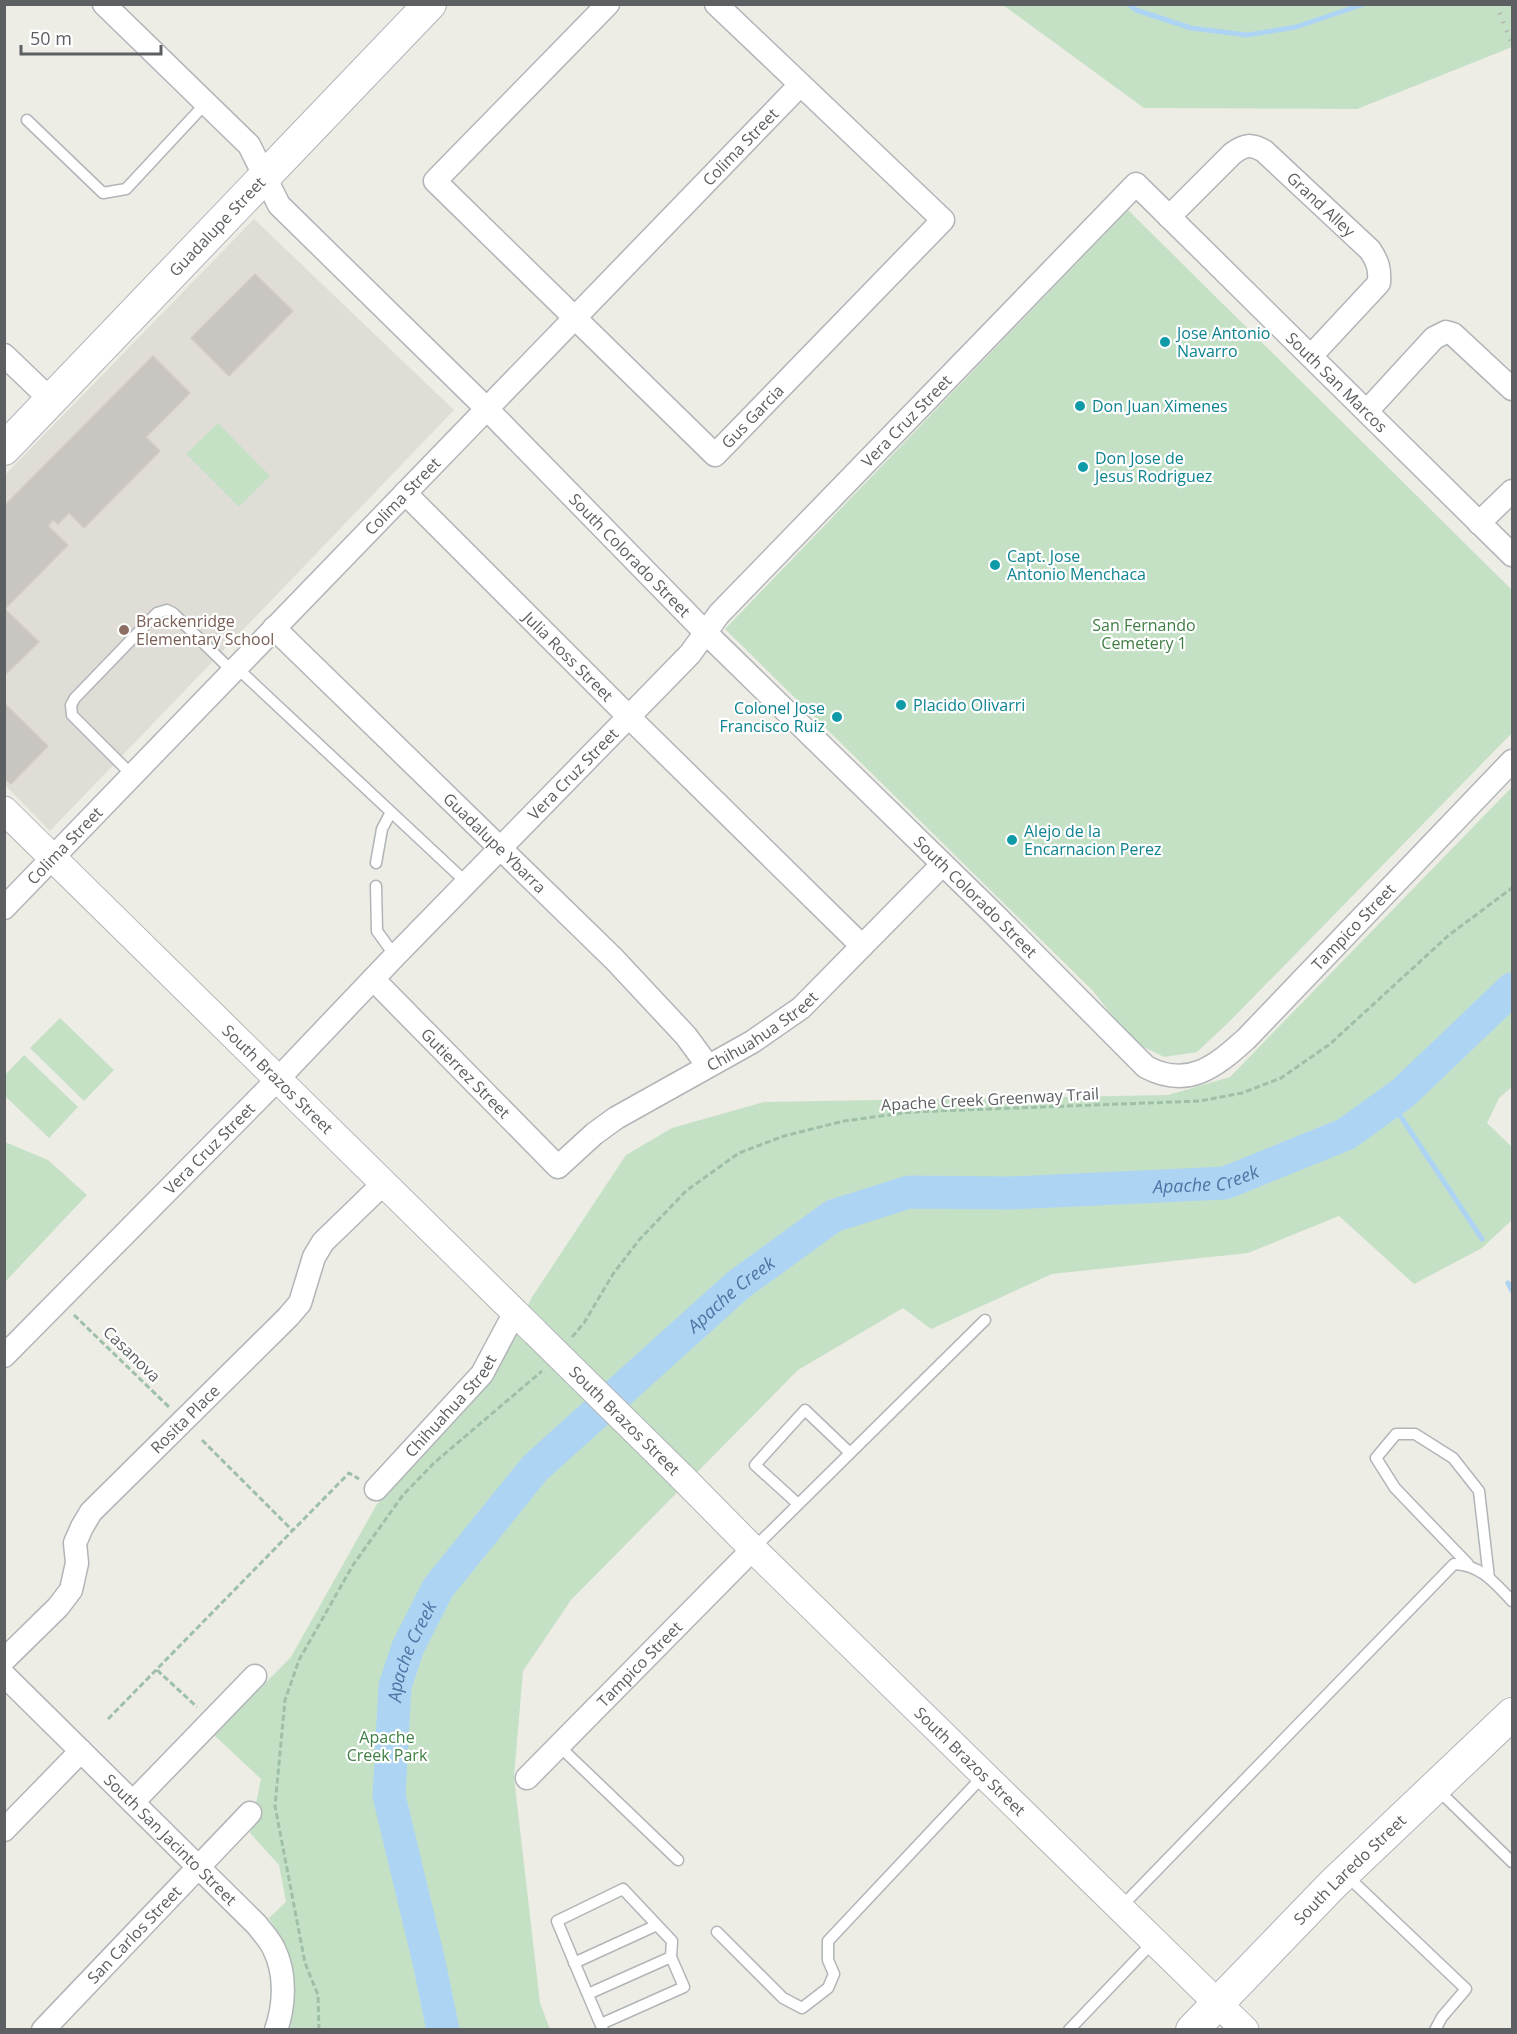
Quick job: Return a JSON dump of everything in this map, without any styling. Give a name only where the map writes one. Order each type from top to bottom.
[{"type":"main road","name":"Guadalupe Street","points":[[4,449],[430,4]]},
{"type":"main road","name":"South Laredo Street","points":[[1192,2030],[1344,1873],[1436,1788],[1512,1713]]},
{"type":"street","name":"South Colorado Street","points":[[105,4],[249,145],[279,205],[487,409],[705,632],[1146,1067],[1162,1075],[1182,1076]]},
{"type":"street","name":"Gus Garcia","points":[[608,4],[435,181],[715,455],[943,220],[716,4]]},
{"type":"street","name":"Colima Street","points":[[4,908],[800,85]]},
{"type":"street","name":"Grand Alley","points":[[1169,217],[1232,154],[1242,147],[1252,145],[1264,151],[1370,250],[1378,262],[1379,283],[1311,356]]},
{"type":"street","name":"South San Marcos","points":[[1136,184],[1512,555]]},
{"type":"street","name":"Vera Cruz Street","points":[[4,1356],[278,1079],[690,654],[718,614],[1136,184]]},
{"type":"street","points":[[1367,411],[1434,338],[1446,332],[1453,334],[1512,389]]},
{"type":"street","points":[[4,355],[52,401]]},
{"type":"street","points":[[1479,523],[1512,491]]},
{"type":"street","name":"Julia Ross Street","points":[[405,493],[862,946]]},
{"type":"street","name":"Guadalupe Ybarra","points":[[274,628],[614,958],[686,1036],[708,1066]]},
{"type":"street","name":"Tampico Street","points":[[1182,1076],[1202,1072],[1221,1062],[1246,1039],[1512,761]]},
{"type":"street","name":"South Brazos Street","points":[[4,810],[753,1549],[1245,2030]]},
{"type":"street","name":"Chihuahua Street","points":[[558,1167],[594,1134],[616,1118],[752,1042],[801,1008],[942,865]]},
{"type":"street","name":"Gutierrez Street","points":[[373,979],[558,1167]]},
{"type":"street","name":"Rosita Place","points":[[4,1660],[58,1607],[71,1590],[77,1563],[75,1543],[91,1512],[288,1317],[300,1303],[314,1257],[323,1242],[384,1183]]},
{"type":"street","name":"Chihuahua Street","points":[[376,1489],[482,1374],[514,1312]]},
{"type":"street","name":"Tampico Street","points":[[526,1778],[753,1549]]},
{"type":"street","name":"South San Jacinto Street","points":[[4,1675],[257,1925],[274,1948],[281,1967],[283,1984],[280,2017],[276,2030]]},
{"type":"street","points":[[133,1802],[255,1676]]},
{"type":"street","points":[[4,1830],[81,1751]]},
{"type":"street","name":"San Carlos Street","points":[[43,2030],[250,1813]]},
{"type":"lane","points":[[27,120],[103,193],[126,189],[206,103]]},
{"type":"lane","points":[[132,775],[72,715],[71,705],[75,698],[157,613],[167,610],[173,613],[467,883]]},
{"type":"lane","points":[[376,863],[382,829],[391,812]]},
{"type":"lane","points":[[375,886],[377,931],[395,956]]},
{"type":"lane","points":[[753,1549],[984,1320]]},
{"type":"lane","points":[[798,1504],[755,1465],[805,1410],[849,1452]]},
{"type":"lane","points":[[1489,1578],[1479,1491],[1453,1458],[1415,1434],[1396,1434],[1376,1458],[1395,1488],[1468,1564],[1489,1578],[1512,1601]]},
{"type":"lane","points":[[1121,1907],[1454,1564],[1468,1564]]},
{"type":"lane","points":[[558,1746],[678,1860]]},
{"type":"lane","points":[[717,1932],[783,1998],[802,2008],[828,1988],[834,1974],[828,1960],[828,1941],[985,1774]]},
{"type":"lane","points":[[1436,1788],[1512,1862]]},
{"type":"lane","points":[[1344,1873],[1466,1989],[1442,2017],[1435,2030]]},
{"type":"lane","points":[[623,1889],[657,1925],[672,1941],[671,1957],[684,1987],[602,2027],[557,1921],[623,1889]]},
{"type":"lane","points":[[574,1963],[657,1925]]},
{"type":"lane","points":[[1069,2030],[1154,1940]]},
{"type":"lane","points":[[588,1994],[671,1957]]},
{"type":"path","name":"Apache Creek Greenway Trail","points":[[570,1340],[584,1323],[613,1274],[639,1240],[686,1191],[739,1154],[784,1136],[834,1123],[900,1114],[1200,1101],[1242,1093],[1281,1078],[1330,1044],[1449,935],[1512,888]]},
{"type":"path","name":"Casanova","points":[[74,1315],[173,1412]]},
{"type":"path","points":[[319,2030],[318,1995],[305,1963],[275,1806],[285,1700],[288,1690],[299,1660],[353,1565],[403,1495],[434,1463],[550,1364]]},
{"type":"path","points":[[202,1440],[293,1531]]},
{"type":"path","points":[[108,1719],[349,1473]]},
{"type":"path","points":[[157,1670],[199,1708],[193,1715]]},
{"type":"shaded area","name":"Brackenridge Elementary School","points":[[254,219],[454,410],[50,831],[5,785],[4,476]]},
{"type":"green space","points":[[1003,5],[1512,5],[1512,47],[1357,109],[1144,108]]},
{"type":"green space","name":"San Fernando Cemetery 1","points":[[1128,210],[1512,590],[1512,733],[1197,1052],[1164,1057],[1132,1041],[1093,991],[725,629]]},
{"type":"green space","points":[[218,423],[270,476],[239,507],[186,454]]},
{"type":"green space","name":"Apache Creek Park","points":[[1512,787],[1512,1087],[1499,1098],[1487,1123],[1512,1147],[1512,1220],[1482,1248],[1414,1284],[1339,1216],[1248,1253],[1052,1274],[931,1329],[903,1308],[798,1370],[571,1600],[523,1671],[514,1777],[540,2003],[550,2029],[289,2029],[294,1998],[292,1971],[284,1946],[269,1918],[286,1902],[279,1865],[250,1833],[261,1779],[214,1735],[291,1657],[377,1504],[488,1385],[532,1297],[626,1155],[672,1128],[764,1102],[1168,1095],[1230,1077]]},
{"type":"green space","points":[[60,1018],[114,1070],[84,1101],[30,1048]]},
{"type":"green space","points":[[24,1055],[78,1107],[49,1138],[5,1096],[5,1075]]},
{"type":"green space","points":[[5,1142],[48,1160],[87,1195],[5,1282]]},
{"type":"building","points":[[255,274],[293,311],[229,376],[191,338]]},
{"type":"building","points":[[153,356],[190,393],[146,437],[160,451],[84,528],[69,513],[58,524],[53,520],[48,526],[68,545],[5,609],[39,642],[4,676],[4,506]]},
{"type":"building","points":[[4,703],[48,746],[11,784],[4,778]]},
{"type":"waterway","points":[[1129,4],[1136,10],[1191,28],[1247,35],[1296,27],[1364,4]]},
{"type":"waterway","name":"Apache Creek","points":[[443,2030],[389,1796],[395,1686],[408,1647],[438,1588],[535,1468],[738,1285],[833,1216],[909,1192],[1009,1193],[1225,1183],[1346,1134],[1403,1093],[1512,989]]},
{"type":"waterway","points":[[1391,1102],[1482,1239]]},
{"type":"waterway","points":[[1508,1283],[1512,1291]]},
{"type":"railway","points":[[1496,4],[1512,44]]},
{"type":"place","name":"Jose Antonio Navarro","points":[[1165,342]]},
{"type":"place","name":"Don Juan Ximenes","points":[[1080,406]]},
{"type":"place","name":"Don Jose de Jesus Rodriguez","points":[[1083,467]]},
{"type":"place","name":"Capt. Jose Antonio Menchaca","points":[[995,565]]},
{"type":"place","name":"Brackenridge Elementary School","points":[[124,630]]},
{"type":"place","name":"Placido Olivarri","points":[[901,705]]},
{"type":"place","name":"Colonel Jose Francisco Ruiz","points":[[837,717]]},
{"type":"place","name":"Alejo de la Encarnacion Perez","points":[[1012,840]]}]
